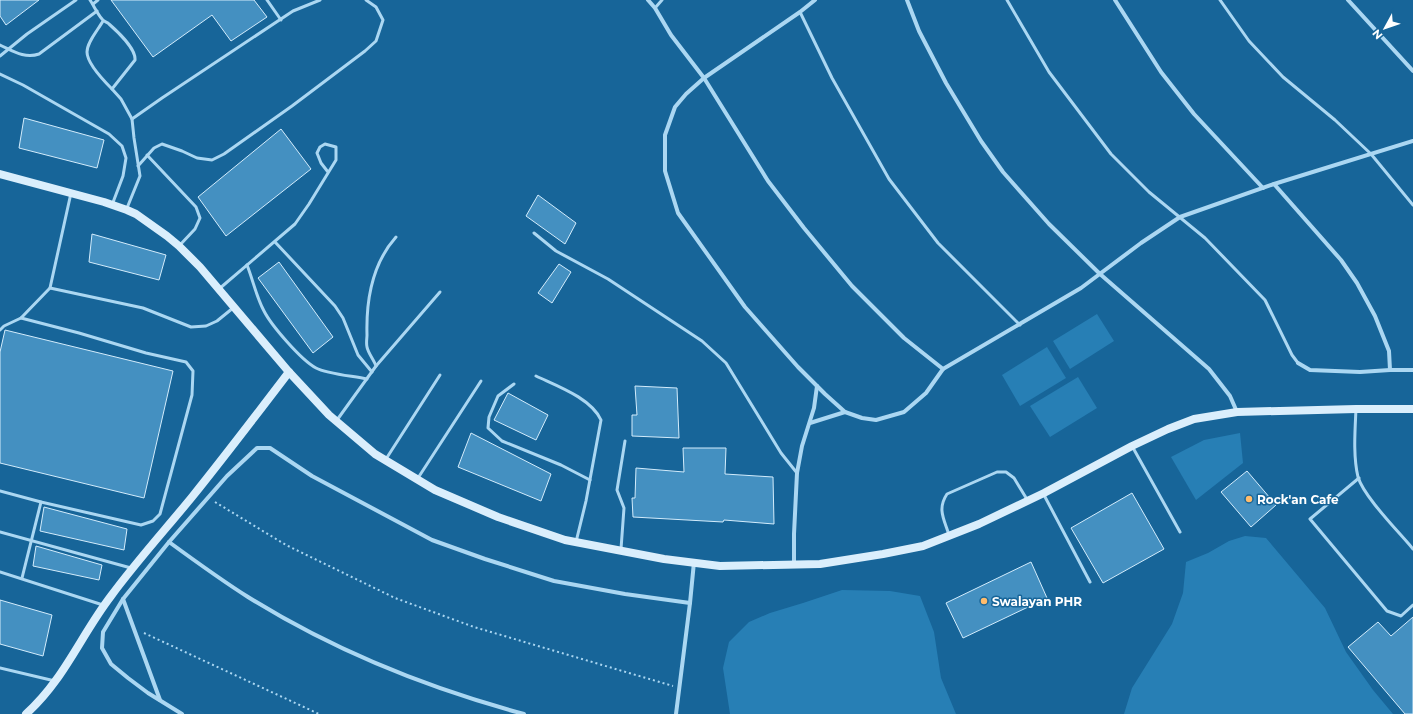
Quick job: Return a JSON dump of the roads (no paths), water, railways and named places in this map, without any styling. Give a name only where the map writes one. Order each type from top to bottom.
[{"type":"street","points":[[648,0],[655,8],[671,35],[704,78],[768,182],[804,228],[852,286],[904,338],[942,369]]},
{"type":"street","points":[[816,0],[704,78],[686,94],[675,108],[665,135],[665,171],[678,213],[745,307],[798,367],[817,386],[845,412],[862,418],[876,420],[904,412],[926,393],[942,369],[1020,325],[1081,288],[1141,243],[1180,217],[1274,184],[1413,140]]},
{"type":"street","points":[[908,0],[919,31],[946,82],[981,141],[1003,172],[1048,224],[1100,274],[1209,369],[1230,396],[1237,412]]},
{"type":"street","points":[[1115,0],[1156,65],[1170,84],[1194,114],[1264,188]]},
{"type":"street","points":[[1348,0],[1413,71]]},
{"type":"street","points":[[0,174],[127,210],[136,214],[167,236],[179,246],[219,289],[289,372],[336,421],[385,461],[435,490],[498,517],[565,540],[664,559],[720,566],[820,564],[923,546],[979,524],[1044,493],[1132,446],[1168,429],[1194,419],[1237,412],[1413,409]]},
{"type":"street","points":[[1274,184],[1341,260],[1357,283],[1375,316],[1389,350],[1390,370]]},
{"type":"street","points":[[1298,363],[1310,370],[1360,372],[1413,370]]},
{"type":"street","points":[[26,714],[44,696],[56,681],[104,605],[289,372]]},
{"type":"street","points":[[794,565],[797,473],[802,446],[814,408],[817,386]]},
{"type":"street","points":[[810,422],[845,412]]},
{"type":"street","points":[[182,714],[160,701],[111,664],[102,648],[103,632],[123,599],[169,542],[227,476],[256,448],[270,448],[312,476],[432,540],[485,559],[554,581],[625,594],[690,603]]},
{"type":"street","points":[[169,542],[249,598],[331,643],[414,679],[524,714]]},
{"type":"street","points":[[676,714],[694,562]]},
{"type":"street","points":[[123,599],[160,701]]},
{"type":"lane","points":[[0,56],[27,34],[76,0]]},
{"type":"lane","points":[[90,0],[103,21],[107,22],[115,30],[133,50],[135,56],[135,60],[112,89]]},
{"type":"lane","points":[[93,4],[98,0]]},
{"type":"lane","points":[[267,0],[281,20]]},
{"type":"lane","points":[[132,119],[293,11],[320,0]]},
{"type":"lane","points":[[138,166],[154,148],[162,144],[197,158],[212,160],[224,154],[292,106],[365,51],[376,40],[383,20],[376,7],[366,0]]},
{"type":"lane","points":[[655,8],[662,0]]},
{"type":"lane","points":[[1007,0],[1050,72],[1111,154],[1150,192],[1205,238],[1265,300],[1292,355],[1298,363]]},
{"type":"lane","points":[[1220,0],[1249,41],[1283,77],[1335,120],[1371,154],[1413,205]]},
{"type":"lane","points":[[0,45],[27,56],[39,54],[97,11]]},
{"type":"lane","points":[[800,12],[832,78],[889,179],[938,243],[1020,325]]},
{"type":"lane","points":[[103,21],[87,52],[89,60],[120,99],[132,119],[140,176],[127,210]]},
{"type":"lane","points":[[0,74],[23,85],[109,134],[122,146],[126,158],[123,176],[112,205]]},
{"type":"lane","points":[[219,289],[295,224],[336,160],[336,147],[325,144],[320,147],[317,153],[321,163],[328,172]]},
{"type":"lane","points":[[147,155],[196,207],[200,218],[195,229],[179,246]]},
{"type":"lane","points":[[0,330],[4,326],[21,318],[50,288],[71,193]]},
{"type":"lane","points":[[534,233],[556,251],[608,279],[702,341],[726,363],[781,453],[797,473]]},
{"type":"lane","points":[[376,366],[367,347],[366,317],[369,293],[387,248],[396,237]]},
{"type":"lane","points":[[275,242],[335,306],[343,318],[358,354],[372,372]]},
{"type":"lane","points":[[247,265],[264,311],[291,346],[316,368],[367,379]]},
{"type":"lane","points":[[50,288],[143,308],[191,327],[206,326],[217,321],[234,307]]},
{"type":"lane","points":[[336,421],[376,366],[440,292]]},
{"type":"lane","points":[[0,491],[141,525],[153,521],[160,514],[192,395],[193,371],[186,362],[146,353],[21,318]]},
{"type":"lane","points":[[385,461],[440,375]]},
{"type":"lane","points":[[536,376],[585,401],[598,412],[601,420],[590,480],[576,542]]},
{"type":"lane","points":[[418,480],[481,381]]},
{"type":"lane","points":[[514,384],[498,396],[489,417],[488,428],[502,441],[561,465],[590,480]]},
{"type":"lane","points":[[1356,409],[1356,453],[1359,478],[1368,496],[1413,549]]},
{"type":"lane","points":[[620,551],[624,508],[617,490],[625,441]]},
{"type":"lane","points":[[1132,446],[1180,532]]},
{"type":"lane","points":[[949,535],[941,512],[942,502],[947,494],[997,472],[1006,472],[1014,478],[1028,501]]},
{"type":"lane","points":[[1359,478],[1310,519],[1387,611],[1401,616],[1413,606]]},
{"type":"lane","points":[[1044,493],[1090,582]]},
{"type":"lane","points":[[22,578],[41,502]]},
{"type":"lane","points":[[0,532],[132,569]]},
{"type":"lane","points":[[0,572],[104,605]]},
{"type":"lane","points":[[0,668],[56,681]]},
{"type":"place","name":"Rock'an Cafe","points":[[1249,499]]},
{"type":"place","name":"Swalayan PHR","points":[[984,601]]}]
